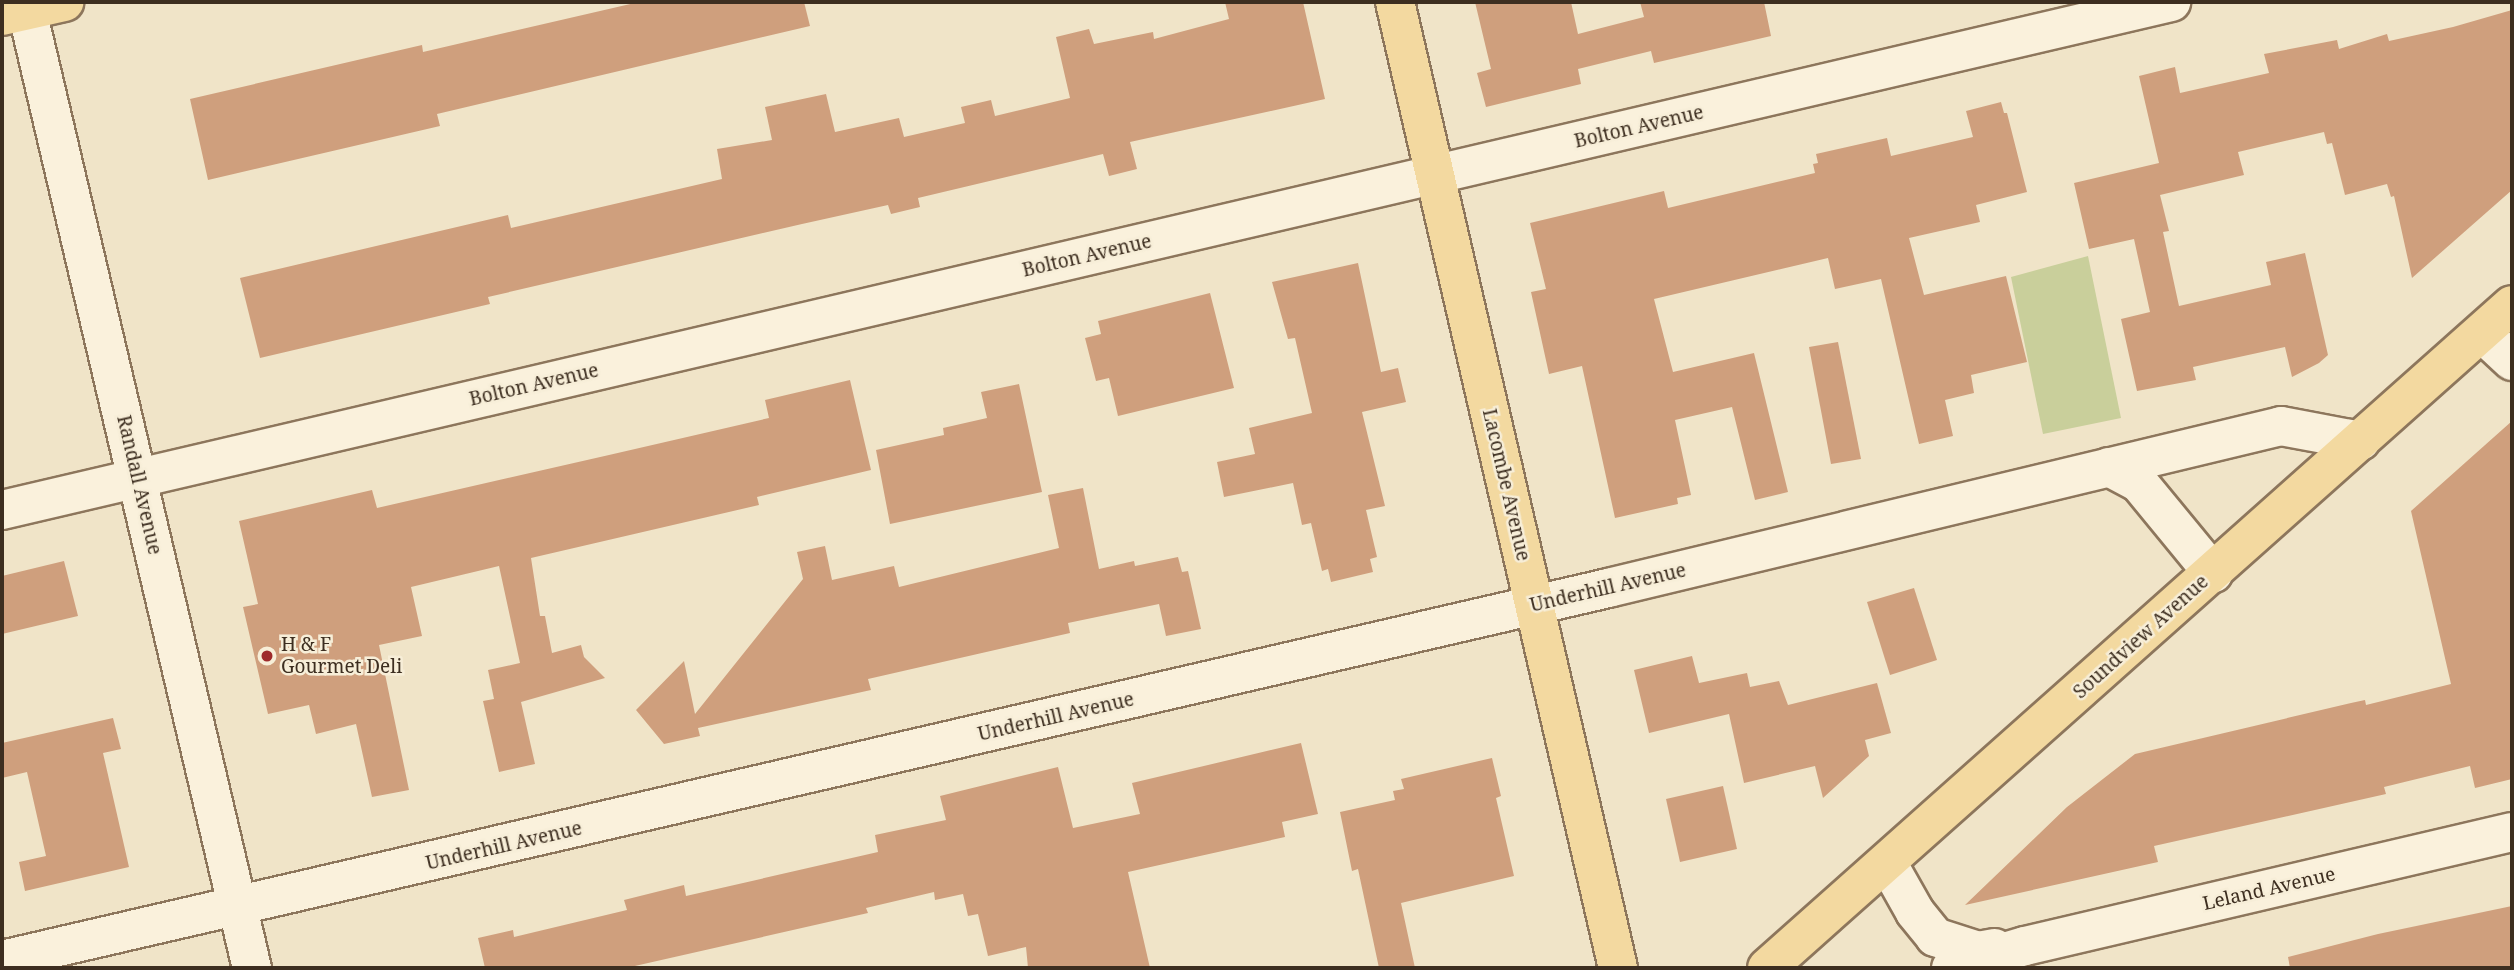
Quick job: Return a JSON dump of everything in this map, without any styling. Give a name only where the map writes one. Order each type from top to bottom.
[{"type":"main road","points":[[18,9],[64,2]]},
{"type":"main road","name":"Lacombe Avenue","points":[[1395,2],[1433,176],[1618,968]]},
{"type":"main road","name":"Soundview Avenue","points":[[1768,968],[1888,864],[2512,305]]},
{"type":"street","name":"Bolton Avenue","points":[[2,510],[137,476],[2171,2]]},
{"type":"street","name":"Randall Avenue","points":[[18,9],[137,476],[251,968]]},
{"type":"street","points":[[2482,333],[2512,361]]},
{"type":"street","name":"Underhill Avenue","points":[[2,960],[1533,605],[2281,426],[2361,441]]},
{"type":"street","points":[[2109,467],[2139,483],[2213,572]]},
{"type":"street","name":"Leland Avenue","points":[[1951,968],[2025,946],[2512,832]]},
{"type":"street","name":"Leland Avenue","points":[[1888,864],[1915,912],[1935,937],[1978,951],[2025,946]]},
{"type":"green space","points":[[2088,256],[2121,418],[2043,434],[2011,277]]},
{"type":"building","points":[[639,2],[804,2],[810,26],[437,114],[440,126],[208,180],[190,99],[422,45],[423,52]]},
{"type":"building","points":[[1225,2],[1303,2],[1325,99],[1130,142],[1137,169],[1109,176],[1103,154],[918,198],[920,207],[891,214],[888,205],[802,224],[488,297],[490,304],[260,358],[240,278],[508,215],[511,228],[722,179],[717,149],[772,140],[765,107],[826,94],[835,132],[899,118],[904,137],[965,123],[961,107],[991,100],[995,116],[1070,98],[1056,37],[1089,29],[1094,44],[1153,32],[1154,39],[1229,19]]},
{"type":"building","points":[[1475,2],[1571,2],[1578,34],[1644,17],[1640,2],[1764,2],[1771,36],[1654,63],[1651,51],[1578,69],[1581,84],[1486,107],[1477,73],[1491,69]]},
{"type":"building","points":[[2512,10],[2512,190],[2412,278],[2394,196],[2391,197],[2387,184],[2345,195],[2332,143],[2327,144],[2324,132],[2238,152],[2244,175],[2160,195],[2169,231],[2163,232],[2179,306],[2271,285],[2266,262],[2305,253],[2328,355],[2319,363],[2292,377],[2285,347],[2193,367],[2196,380],[2137,391],[2121,319],[2150,312],[2134,239],[2089,249],[2074,183],[2159,163],[2139,76],[2175,67],[2180,93],[2269,73],[2264,54],[2337,40],[2339,49],[2387,34],[2389,41]]},
{"type":"building","points":[[2001,102],[2004,113],[2007,113],[2027,192],[1976,205],[1980,222],[1909,238],[1924,295],[2006,276],[2027,362],[1971,375],[1974,393],[1945,400],[1953,436],[1919,444],[1881,279],[1835,289],[1828,258],[1654,299],[1673,372],[1754,353],[1788,492],[1755,500],[1732,407],[1675,420],[1691,495],[1677,498],[1678,504],[1615,518],[1582,366],[1549,374],[1531,292],[1546,289],[1530,223],[1664,191],[1668,208],[1815,173],[1813,164],[1818,163],[1816,154],[1887,138],[1891,156],[1973,137],[1966,111]]},
{"type":"building","points":[[1358,263],[1381,372],[1398,368],[1406,402],[1362,412],[1385,506],[1366,510],[1377,557],[1370,559],[1373,572],[1331,582],[1328,569],[1322,571],[1311,523],[1302,525],[1293,483],[1224,497],[1217,462],[1255,454],[1249,428],[1312,413],[1295,338],[1288,339],[1272,282]]},
{"type":"building","points":[[1210,293],[1234,388],[1118,416],[1109,378],[1096,381],[1085,338],[1101,334],[1098,321]]},
{"type":"building","points":[[1838,342],[1861,459],[1831,464],[1809,347]]},
{"type":"building","points":[[850,380],[871,470],[757,497],[759,505],[531,558],[540,616],[545,616],[552,653],[581,645],[584,657],[605,678],[521,702],[535,764],[499,772],[483,701],[494,699],[488,670],[520,663],[499,566],[411,587],[422,636],[379,645],[409,790],[372,797],[356,724],[316,734],[309,705],[268,714],[243,607],[258,604],[239,521],[372,490],[377,508],[609,455],[769,418],[765,400]]},
{"type":"building","points":[[1019,384],[1042,492],[890,524],[876,450],[944,435],[943,428],[987,418],[981,392]]},
{"type":"building","points":[[2512,421],[2512,779],[2475,788],[2470,766],[2384,787],[2386,794],[2154,846],[2158,862],[1965,905],[2067,807],[2135,754],[2351,703],[2365,700],[2366,705],[2451,684],[2411,511]]},
{"type":"building","points":[[1083,488],[1099,569],[1134,561],[1135,566],[1178,557],[1182,572],[1188,571],[1201,629],[1166,636],[1159,604],[1068,623],[1070,633],[868,679],[871,690],[698,728],[700,736],[664,744],[636,710],[684,661],[695,714],[803,579],[797,552],[825,546],[832,580],[894,566],[899,587],[1059,548],[1048,495]]},
{"type":"building","points":[[64,561],[78,616],[2,634],[2,576]]},
{"type":"building","points":[[1914,588],[1937,660],[1890,675],[1867,602]]},
{"type":"building","points":[[1692,656],[1699,683],[1747,673],[1750,687],[1779,681],[1788,705],[1877,683],[1891,733],[1865,740],[1869,756],[1823,798],[1815,766],[1744,783],[1729,714],[1649,733],[1634,670]]},
{"type":"building","points":[[113,718],[121,749],[103,753],[129,867],[25,891],[19,862],[46,856],[27,772],[2,778],[2,743]]},
{"type":"building","points":[[1301,743],[1318,814],[1282,822],[1285,837],[1128,872],[1150,968],[1028,968],[1026,947],[988,956],[978,914],[968,916],[963,894],[935,900],[934,892],[866,908],[868,913],[626,968],[485,968],[478,938],[513,930],[514,937],[627,910],[624,900],[684,885],[686,896],[878,852],[875,835],[946,820],[940,796],[1058,767],[1073,828],[1140,814],[1132,783]]},
{"type":"building","points":[[1492,758],[1501,796],[1496,798],[1514,876],[1401,903],[1415,968],[1379,968],[1358,869],[1352,871],[1340,812],[1395,800],[1393,791],[1404,789],[1401,779]]},
{"type":"building","points":[[1723,786],[1737,849],[1680,862],[1666,799]]},
{"type":"building","points":[[2512,906],[2512,968],[2290,968],[2288,957],[2378,934]]},
{"type":"place","name":"H & F Gourmet Deli","points":[[267,656]]}]
